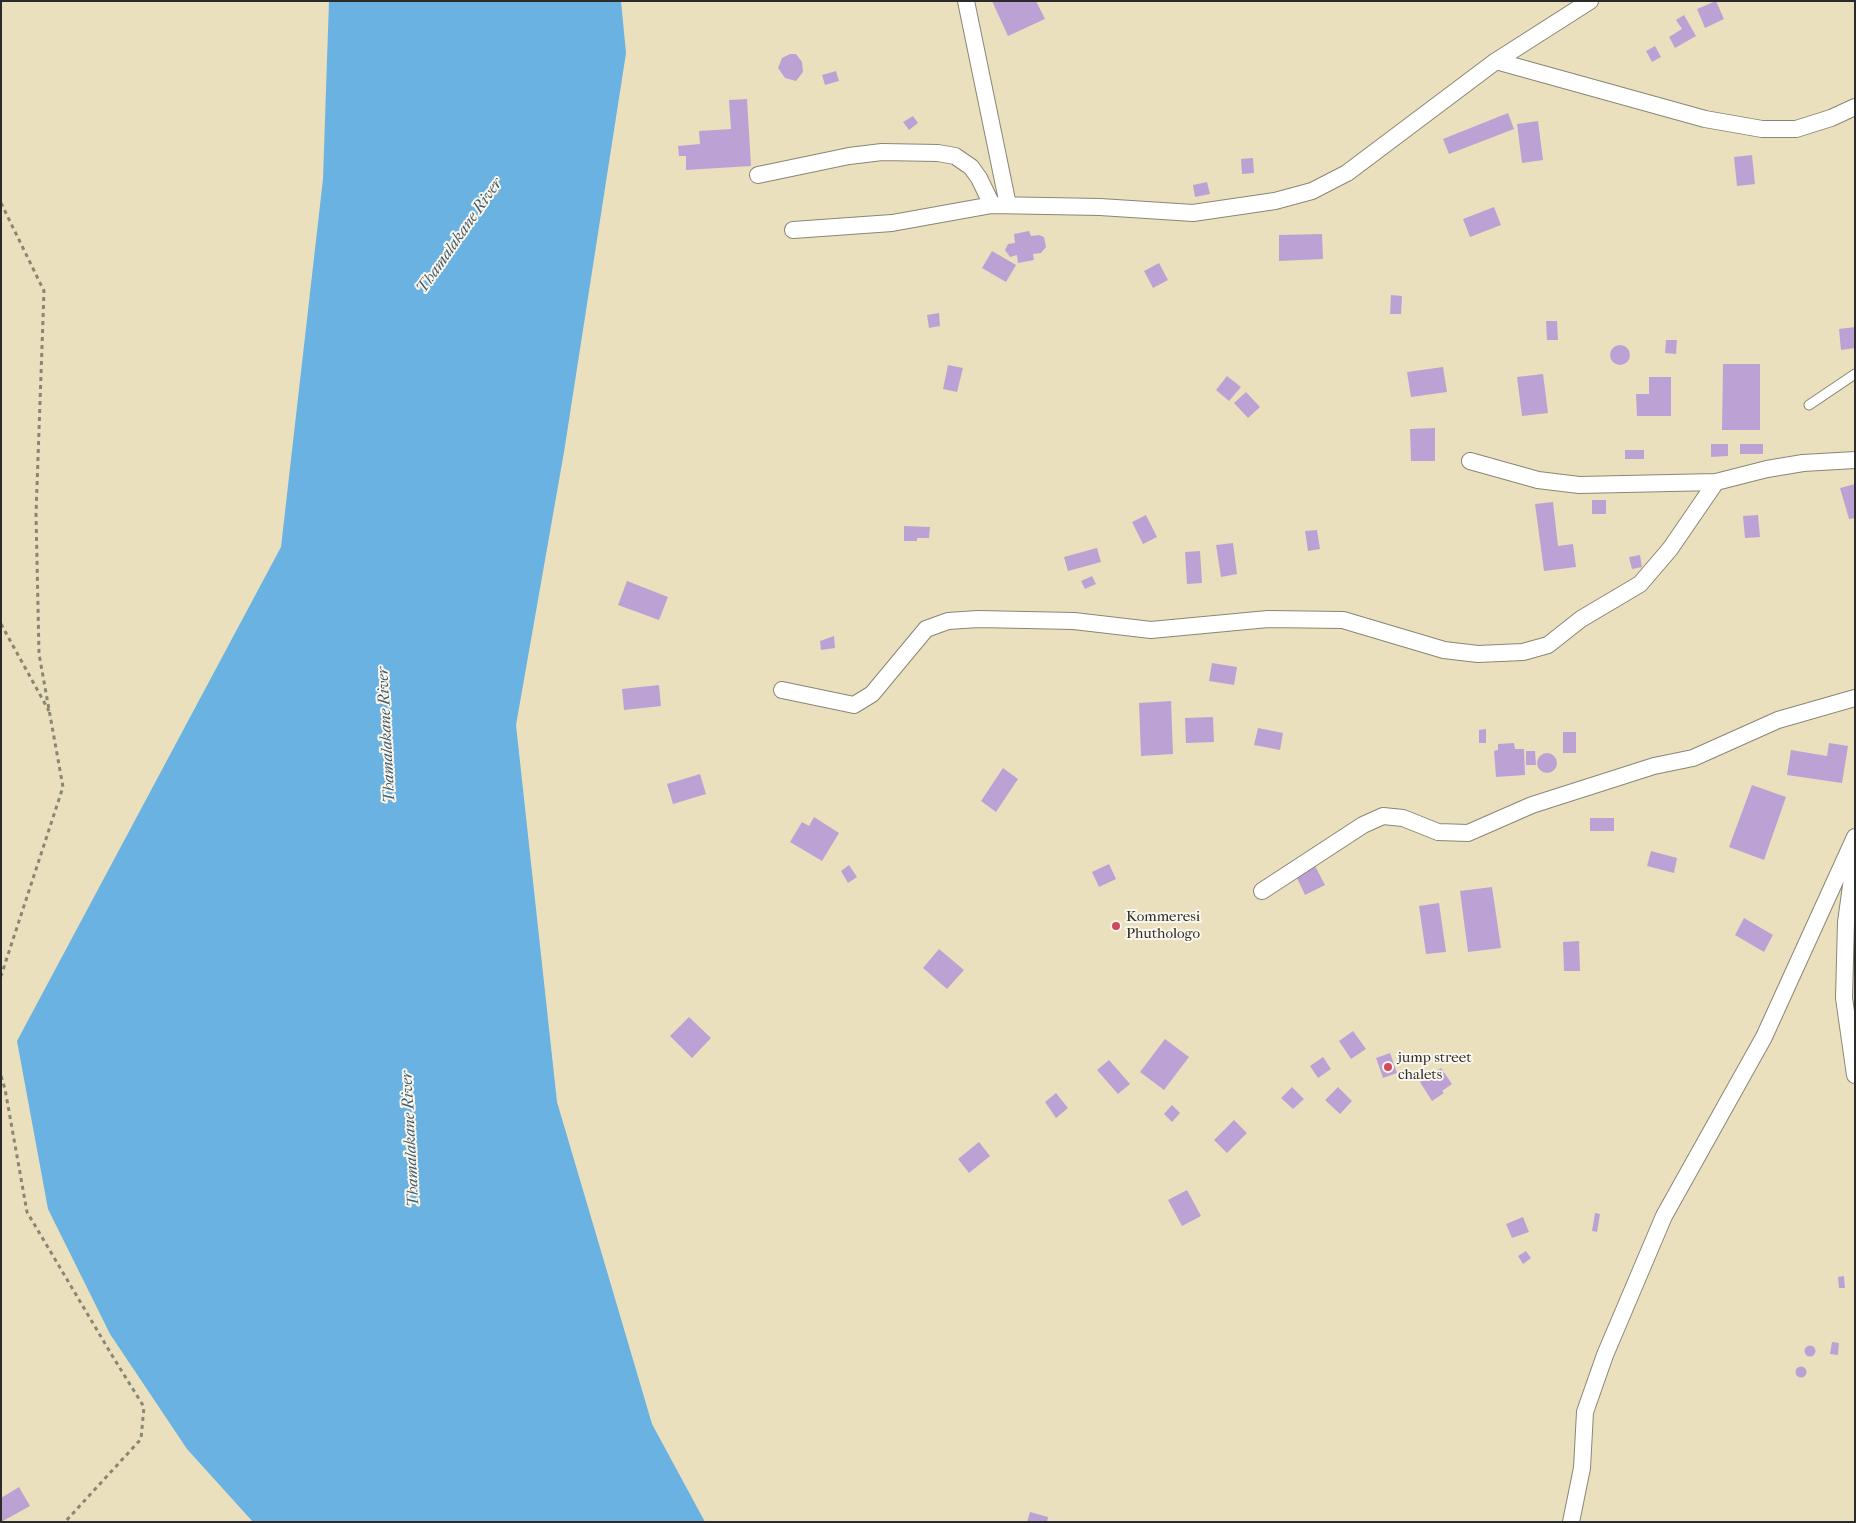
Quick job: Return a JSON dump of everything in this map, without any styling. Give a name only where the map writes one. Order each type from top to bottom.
[{"type":"street","points":[[966,1],[1000,205]]},
{"type":"street","points":[[792,230],[892,223],[1000,205],[1100,207],[1193,213],[1275,201],[1312,191],[1347,174],[1496,61],[1590,1]]},
{"type":"street","points":[[1496,61],[1705,119],[1762,129],[1796,129],[1831,118],[1855,107]]},
{"type":"street","points":[[758,175],[849,156],[882,152],[938,153],[955,156],[970,167],[1000,205]]},
{"type":"street","points":[[1470,461],[1538,480],[1579,485],[1716,482],[1767,469],[1803,463],[1855,460]]},
{"type":"street","points":[[782,690],[854,705],[872,694],[926,629],[948,621],[1074,621],[1151,630],[1268,619],[1343,620],[1444,650],[1478,654],[1523,652],[1548,644],[1581,619],[1640,584],[1670,549],[1716,482]]},
{"type":"street","points":[[1262,891],[1363,825],[1383,816],[1403,818],[1438,832],[1468,833],[1532,805],[1654,766],[1693,758],[1778,720],[1855,698]]},
{"type":"street","points":[[1571,1522],[1582,1468],[1585,1412],[1605,1354],[1664,1216],[1764,1037],[1855,837]]},
{"type":"street","points":[[1855,857],[1846,922],[1844,998],[1855,1075]]},
{"type":"lane","points":[[1809,405],[1855,374]]},
{"type":"path","points":[[1,203],[44,291],[36,524],[39,654],[63,787],[1,976]]},
{"type":"path","points":[[1,624],[50,714]]},
{"type":"path","points":[[1,1076],[28,1212],[144,1407],[141,1439],[64,1522]]},
{"type":"water","name":"Thamalakane River","points":[[329,1],[621,1],[626,53],[564,452],[516,725],[557,1102],[652,1424],[705,1522],[253,1522],[187,1449],[110,1334],[48,1209],[17,1041],[281,547],[323,179]]},
{"type":"building","points":[[992,1],[1036,1],[1045,19],[1008,36]]},
{"type":"building","points":[[1716,1],[1724,19],[1705,28],[1697,9]]},
{"type":"building","points":[[1684,15],[1696,36],[1675,48],[1669,37],[1682,29],[1676,20]]},
{"type":"building","points":[[1655,46],[1661,57],[1652,62],[1646,51]]},
{"type":"building","points":[[790,54],[796,54],[802,62],[803,72],[796,81],[785,78],[778,68],[782,58]]},
{"type":"building","points":[[836,71],[839,81],[825,85],[822,75]]},
{"type":"building","points":[[747,99],[751,166],[686,170],[686,156],[679,156],[678,146],[700,144],[699,131],[731,129],[729,100]]},
{"type":"building","points":[[1508,113],[1514,129],[1449,154],[1443,139]]},
{"type":"building","points":[[913,116],[918,123],[909,130],[903,122]]},
{"type":"building","points":[[1538,121],[1543,160],[1522,163],[1517,124]]},
{"type":"building","points":[[1752,155],[1755,184],[1737,186],[1734,157]]},
{"type":"building","points":[[1253,158],[1254,173],[1242,174],[1241,159]]},
{"type":"building","points":[[1207,182],[1210,194],[1195,197],[1193,185]]},
{"type":"building","points":[[1494,207],[1501,225],[1470,237],[1463,219]]},
{"type":"building","points":[[1029,231],[1031,236],[1039,235],[1044,237],[1046,247],[1041,253],[1033,254],[1034,260],[1018,263],[1017,255],[1010,257],[1005,250],[1008,244],[1015,243],[1014,234]]},
{"type":"building","points":[[1322,234],[1323,259],[1279,261],[1279,235]]},
{"type":"building","points":[[992,251],[1016,265],[1006,282],[982,268]]},
{"type":"building","points":[[1159,263],[1168,280],[1153,288],[1144,271]]},
{"type":"building","points":[[1391,295],[1402,296],[1401,314],[1390,314]]},
{"type":"building","points":[[939,313],[940,326],[929,328],[927,315]]},
{"type":"building","points":[[1546,321],[1557,321],[1558,340],[1547,340]]},
{"type":"building","points":[[1855,327],[1855,348],[1841,350],[1839,329]]},
{"type":"building","points":[[1666,340],[1677,340],[1676,354],[1665,353]]},
{"type":"building","points":[[1620,345],[1627,348],[1630,355],[1627,362],[1620,365],[1613,362],[1610,355],[1613,348]]},
{"type":"building","points":[[1723,364],[1760,364],[1760,430],[1722,430]]},
{"type":"building","points":[[948,365],[963,368],[957,392],[943,389]]},
{"type":"building","points":[[1443,367],[1447,392],[1411,397],[1407,372]]},
{"type":"building","points":[[1543,374],[1548,413],[1522,416],[1517,377]]},
{"type":"building","points":[[1227,376],[1241,387],[1229,401],[1216,390]]},
{"type":"building","points":[[1649,377],[1671,377],[1671,416],[1637,416],[1636,394],[1649,394]]},
{"type":"building","points":[[1246,392],[1260,407],[1248,418],[1234,403]]},
{"type":"building","points":[[1435,428],[1435,461],[1411,461],[1410,429]]},
{"type":"building","points":[[1711,444],[1728,444],[1728,456],[1711,457]]},
{"type":"building","points":[[1740,444],[1763,444],[1763,454],[1740,454]]},
{"type":"building","points":[[1625,450],[1644,450],[1644,459],[1625,459]]},
{"type":"building","points":[[1855,484],[1855,518],[1849,519],[1840,488]]},
{"type":"building","points":[[1592,500],[1606,500],[1606,514],[1592,514]]},
{"type":"building","points":[[1553,502],[1558,546],[1573,544],[1576,567],[1544,571],[1535,504]]},
{"type":"building","points":[[1146,515],[1157,537],[1143,544],[1132,522]]},
{"type":"building","points":[[1758,515],[1760,537],[1745,538],[1743,516]]},
{"type":"building","points":[[904,526],[930,527],[929,538],[917,538],[917,541],[904,541]]},
{"type":"building","points":[[1317,530],[1320,549],[1308,551],[1305,531]]},
{"type":"building","points":[[1233,543],[1237,574],[1221,577],[1216,545]]},
{"type":"building","points":[[1097,548],[1101,562],[1068,571],[1064,557]]},
{"type":"building","points":[[1200,551],[1202,583],[1187,584],[1185,552]]},
{"type":"building","points":[[1640,555],[1642,567],[1632,569],[1629,557]]},
{"type":"building","points":[[1092,576],[1096,584],[1085,589],[1081,581]]},
{"type":"building","points":[[627,581],[668,597],[659,620],[618,605]]},
{"type":"building","points":[[834,636],[835,648],[821,650],[820,641]]},
{"type":"building","points":[[1212,663],[1237,667],[1234,685],[1209,681]]},
{"type":"building","points":[[659,685],[661,706],[624,710],[622,689]]},
{"type":"building","points":[[1171,701],[1173,754],[1141,756],[1139,703]]},
{"type":"building","points":[[1213,717],[1214,742],[1186,743],[1185,718]]},
{"type":"building","points":[[1258,728],[1283,733],[1280,750],[1254,745]]},
{"type":"building","points":[[1486,729],[1486,743],[1479,743],[1479,730]]},
{"type":"building","points":[[1563,732],[1576,732],[1576,753],[1563,753]]},
{"type":"building","points":[[1514,743],[1515,749],[1524,749],[1525,775],[1496,777],[1494,751],[1498,750],[1498,744]]},
{"type":"building","points":[[1829,743],[1848,746],[1842,783],[1787,775],[1791,750],[1827,756]]},
{"type":"building","points":[[1526,751],[1535,751],[1536,765],[1526,765]]},
{"type":"building","points":[[1547,753],[1554,756],[1557,763],[1554,770],[1547,773],[1540,770],[1537,763],[1540,756]]},
{"type":"building","points":[[1003,768],[1018,779],[996,812],[981,801]]},
{"type":"building","points":[[700,774],[706,794],[673,804],[667,784]]},
{"type":"building","points":[[1752,785],[1786,797],[1764,860],[1729,847]]},
{"type":"building","points":[[814,817],[839,833],[822,861],[790,842],[802,822],[809,826]]},
{"type":"building","points":[[1590,818],[1614,818],[1614,831],[1590,831]]},
{"type":"building","points":[[1651,851],[1677,858],[1674,873],[1647,866]]},
{"type":"building","points":[[1109,864],[1116,879],[1099,887],[1092,872]]},
{"type":"building","points":[[849,865],[857,877],[848,883],[841,871]]},
{"type":"building","points":[[1315,866],[1325,885],[1305,895],[1296,876]]},
{"type":"building","points":[[1492,887],[1501,948],[1468,952],[1460,891]]},
{"type":"building","points":[[1439,903],[1446,952],[1426,954],[1419,906]]},
{"type":"building","points":[[1744,918],[1773,935],[1764,952],[1735,935]]},
{"type":"building","points":[[1579,941],[1580,971],[1564,971],[1563,942]]},
{"type":"building","points":[[939,949],[964,970],[947,989],[923,968]]},
{"type":"building","points":[[689,1017],[711,1038],[692,1058],[670,1036]]},
{"type":"building","points":[[1353,1031],[1366,1049],[1351,1059],[1339,1041]]},
{"type":"building","points":[[1165,1039],[1189,1057],[1164,1090],[1140,1072]]},
{"type":"building","points":[[1390,1053],[1397,1073],[1383,1078],[1376,1058]]},
{"type":"building","points":[[1323,1057],[1331,1069],[1318,1078],[1310,1066]]},
{"type":"building","points":[[1109,1060],[1130,1084],[1118,1094],[1097,1070]]},
{"type":"building","points":[[1441,1068],[1452,1084],[1442,1091],[1444,1093],[1432,1101],[1420,1082]]},
{"type":"building","points":[[1292,1087],[1304,1099],[1293,1109],[1281,1098]]},
{"type":"building","points":[[1338,1087],[1352,1101],[1340,1114],[1325,1100]]},
{"type":"building","points":[[1056,1093],[1068,1108],[1056,1118],[1045,1102]]},
{"type":"building","points":[[1172,1105],[1180,1113],[1172,1122],[1164,1114]]},
{"type":"building","points":[[1234,1120],[1247,1133],[1227,1153],[1214,1140]]},
{"type":"building","points":[[979,1142],[990,1156],[969,1173],[958,1159]]},
{"type":"building","points":[[1187,1190],[1201,1216],[1182,1226],[1168,1200]]},
{"type":"building","points":[[1595,1213],[1600,1214],[1597,1232],[1592,1231]]},
{"type":"building","points":[[1523,1217],[1529,1232],[1512,1238],[1506,1224]]},
{"type":"building","points":[[1526,1251],[1531,1258],[1523,1264],[1518,1256]]},
{"type":"building","points":[[1844,1276],[1845,1288],[1839,1288],[1838,1277]]},
{"type":"building","points":[[1832,1342],[1839,1343],[1838,1355],[1830,1354]]},
{"type":"building","points":[[1808,1346],[1812,1346],[1815,1351],[1814,1355],[1808,1356],[1805,1353],[1805,1349]]},
{"type":"building","points":[[1801,1366],[1807,1372],[1801,1378],[1795,1372]]},
{"type":"building","points":[[19,1487],[30,1506],[1,1522],[1,1498]]},
{"type":"building","points":[[1030,1512],[1048,1517],[1047,1522],[1027,1522]]},
{"type":"place","name":"Kommeresi Phuthologo","points":[[1116,926]]},
{"type":"place","name":"jump street chalets","points":[[1388,1067]]}]
